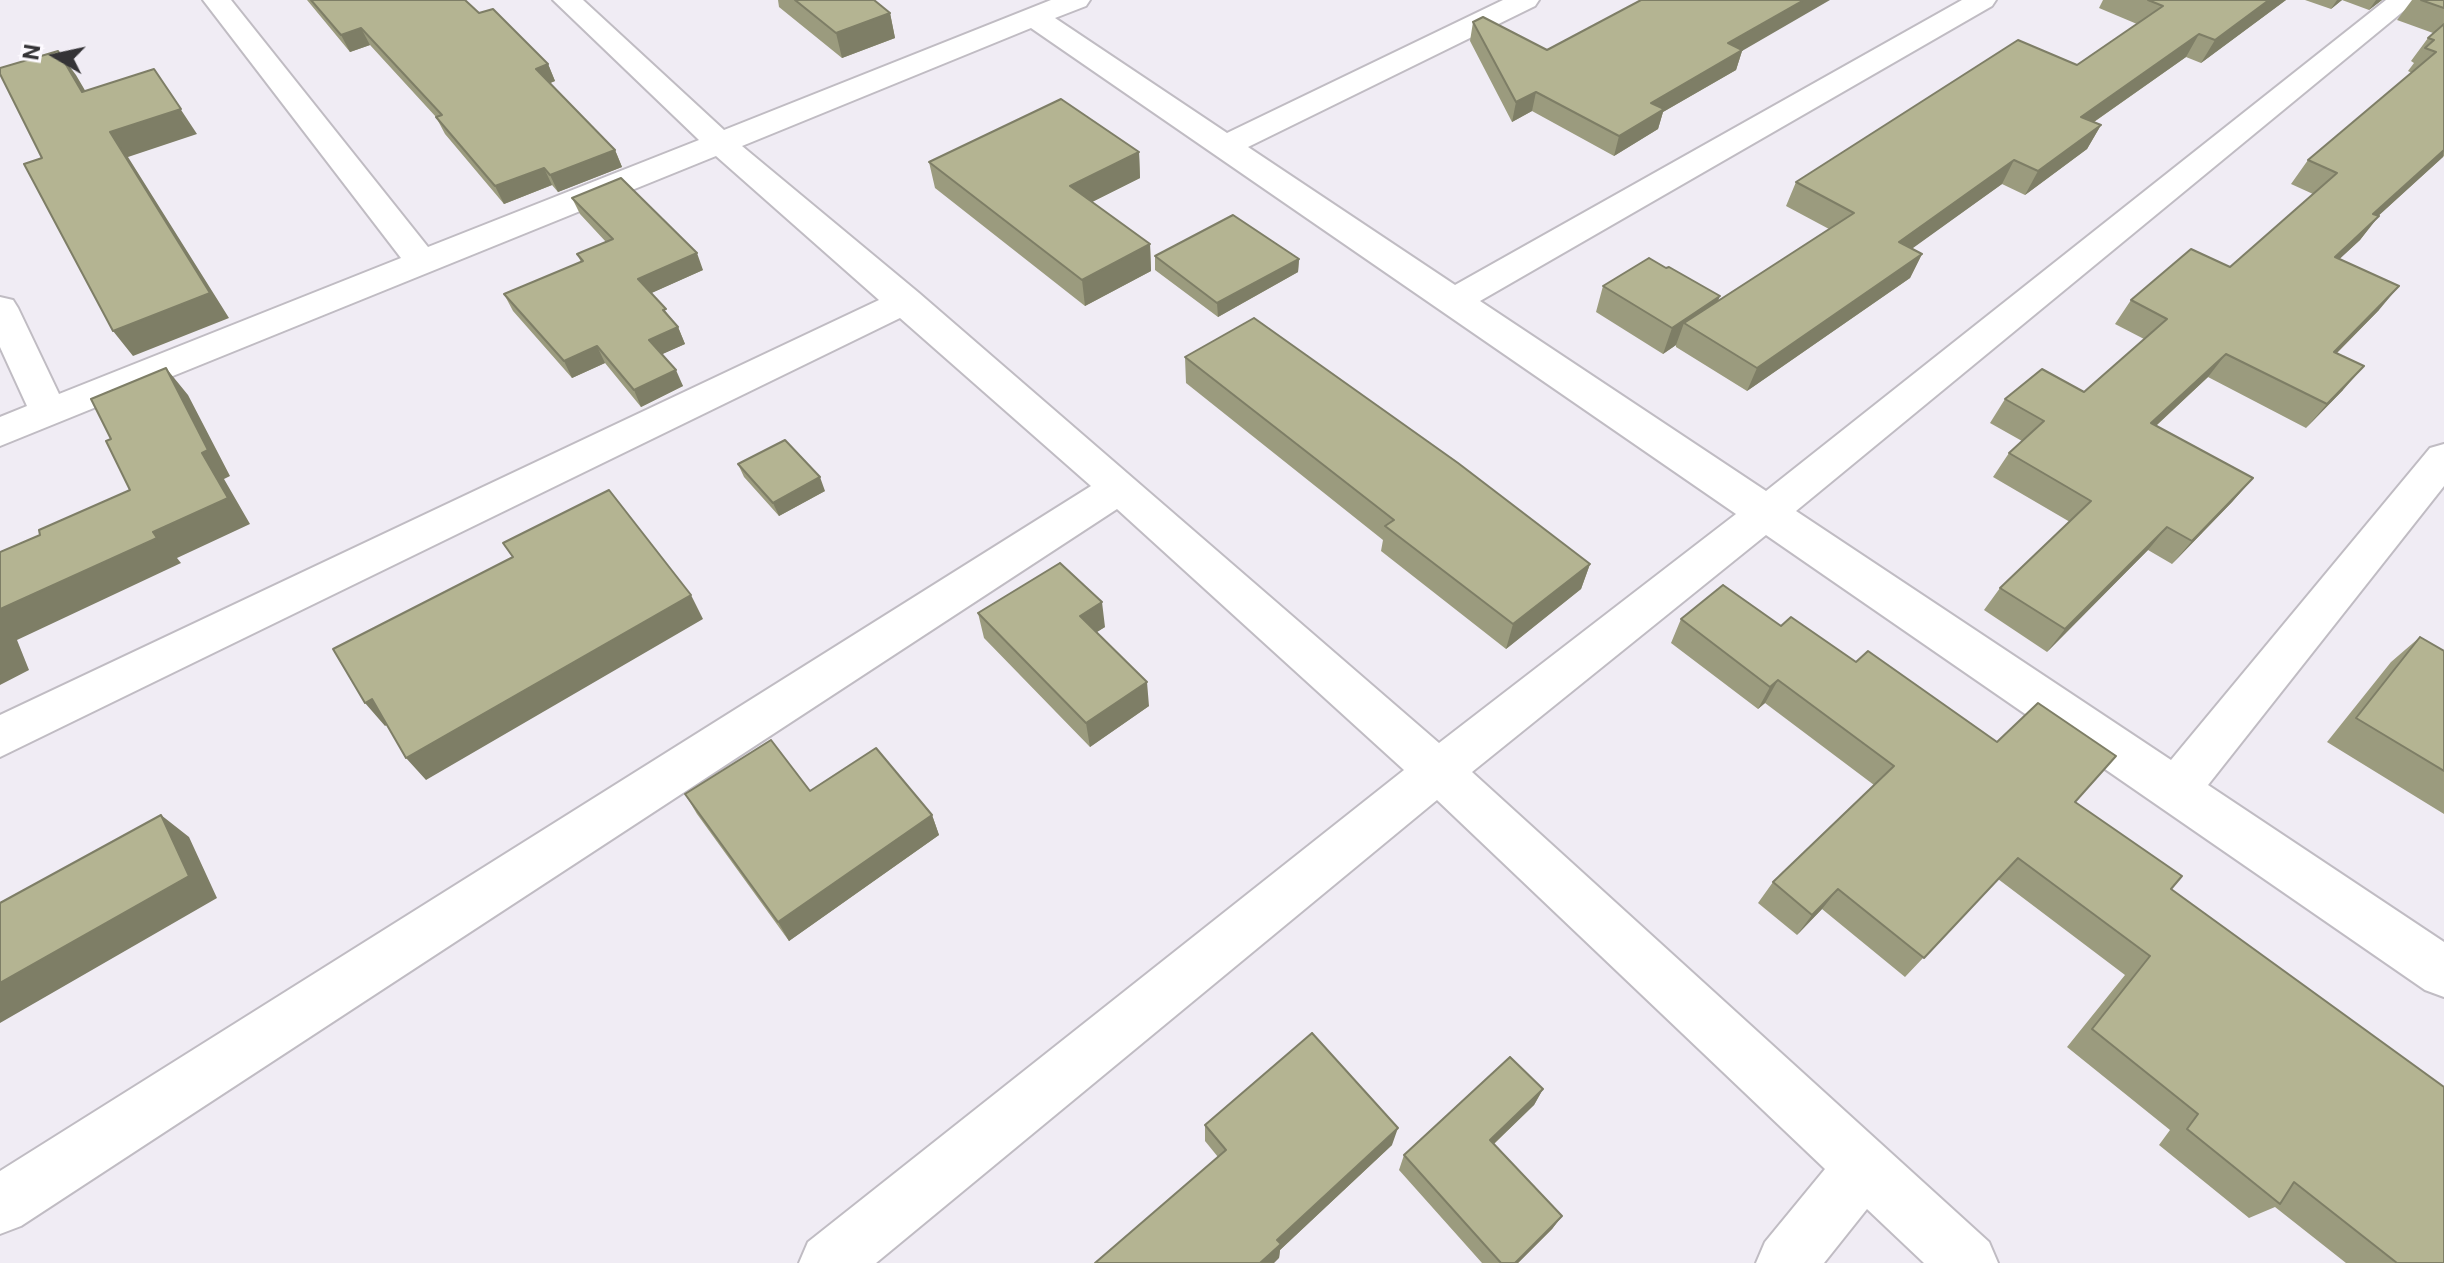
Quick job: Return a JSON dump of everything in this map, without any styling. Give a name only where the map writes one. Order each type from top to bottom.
[{"type":"street","points":[[217,0],[423,264]]},
{"type":"street","points":[[567,0],[720,143],[906,301],[1438,771],[1968,1263]]},
{"type":"street","points":[[0,432],[1076,0]]},
{"type":"street","points":[[1225,146],[1525,0]]},
{"type":"street","points":[[1453,301],[1982,0]]},
{"type":"street","points":[[829,1263],[1438,771],[1765,514],[2403,0]]},
{"type":"street","points":[[1034,17],[2444,972]]},
{"type":"street","points":[[0,737],[906,301]]},
{"type":"street","points":[[0,308],[49,413]]},
{"type":"street","points":[[2174,791],[2444,458]]},
{"type":"street","points":[[0,1205],[1119,488]]},
{"type":"street","points":[[1786,1263],[1863,1168]]},
{"type":"building","points":[[311,0],[465,0],[479,13],[493,9],[548,64],[536,69],[615,150],[550,175],[544,168],[495,186],[436,117],[442,115],[361,28],[341,35]]},
{"type":"building","points":[[795,0],[874,0],[890,13],[836,33]]},
{"type":"building","points":[[1641,0],[1804,0],[1728,43],[1742,50],[1651,103],[1664,109],[1619,136],[1536,92],[1516,102],[1473,22],[1483,17],[1547,50]]},
{"type":"building","points":[[2148,0],[2269,0],[2215,40],[2199,34],[2081,117],[2101,125],[2038,171],[2014,160],[1899,242],[1922,254],[1757,368],[1684,323],[1854,213],[1796,182],[2018,40],[2077,65],[2163,6]]},
{"type":"building","points":[[2421,0],[2444,0],[2444,8]]},
{"type":"building","points":[[2444,24],[2444,150],[2373,214],[2379,216],[2335,257],[2399,286],[2334,352],[2364,366],[2327,404],[2226,354],[2151,423],[2253,478],[2192,541],[2167,527],[2065,629],[2000,588],[2091,501],[2009,453],[2044,421],[2005,399],[2042,369],[2084,392],[2167,319],[2131,300],[2191,249],[2230,267],[2337,173],[2308,160],[2436,52],[2425,48],[2434,40],[2428,38]]},
{"type":"building","points":[[58,51],[82,92],[154,69],[181,109],[110,132],[210,293],[113,331],[24,164],[42,158],[0,74],[0,68]]},
{"type":"building","points":[[1061,99],[1139,152],[1070,186],[1150,244],[1082,280],[929,162]]},
{"type":"building","points":[[621,178],[697,253],[638,279],[678,327],[649,340],[676,370],[634,390],[597,346],[564,361],[504,294],[583,261],[577,254],[613,239],[572,198]]},
{"type":"building","points":[[1233,215],[1299,259],[1217,303],[1155,256]]},
{"type":"building","points":[[1649,258],[1720,296],[1672,328],[1603,286]]},
{"type":"building","points":[[1254,318],[1458,463],[1590,564],[1513,624],[1385,526],[1394,520],[1185,357]]},
{"type":"building","points":[[166,368],[208,450],[202,453],[228,498],[153,532],[157,538],[0,609],[0,552],[40,535],[39,530],[130,490],[106,441],[111,439],[91,399]]},
{"type":"building","points":[[785,440],[820,477],[773,503],[738,464]]},
{"type":"building","points":[[609,490],[691,595],[406,758],[372,699],[365,703],[333,649],[513,557],[503,543]]},
{"type":"building","points":[[1060,563],[1102,602],[1080,616],[1147,682],[1086,723],[978,613]]},
{"type":"building","points":[[1723,585],[1781,626],[1791,617],[1856,662],[1868,651],[1997,742],[2038,703],[2116,756],[2075,802],[2182,876],[2171,889],[2444,1087],[2444,1263],[2397,1263],[2294,1182],[2280,1204],[2187,1129],[2198,1114],[2092,1029],[2150,956],[2018,858],[1924,958],[1838,889],[1812,915],[1773,882],[1894,766],[1778,680],[1770,687],[1681,619]]},
{"type":"building","points":[[2420,637],[2444,651],[2444,771],[2356,718]]},
{"type":"building","points":[[771,740],[810,791],[876,748],[932,815],[778,922],[685,794]]},
{"type":"building","points":[[161,815],[189,876],[0,983],[0,903]]},
{"type":"building","points":[[1312,1033],[1398,1128],[1277,1240],[1281,1244],[1260,1263],[1095,1263],[1226,1150],[1205,1125]]},
{"type":"building","points":[[1510,1057],[1543,1089],[1490,1140],[1562,1216],[1515,1263],[1501,1263],[1404,1155]]}]
